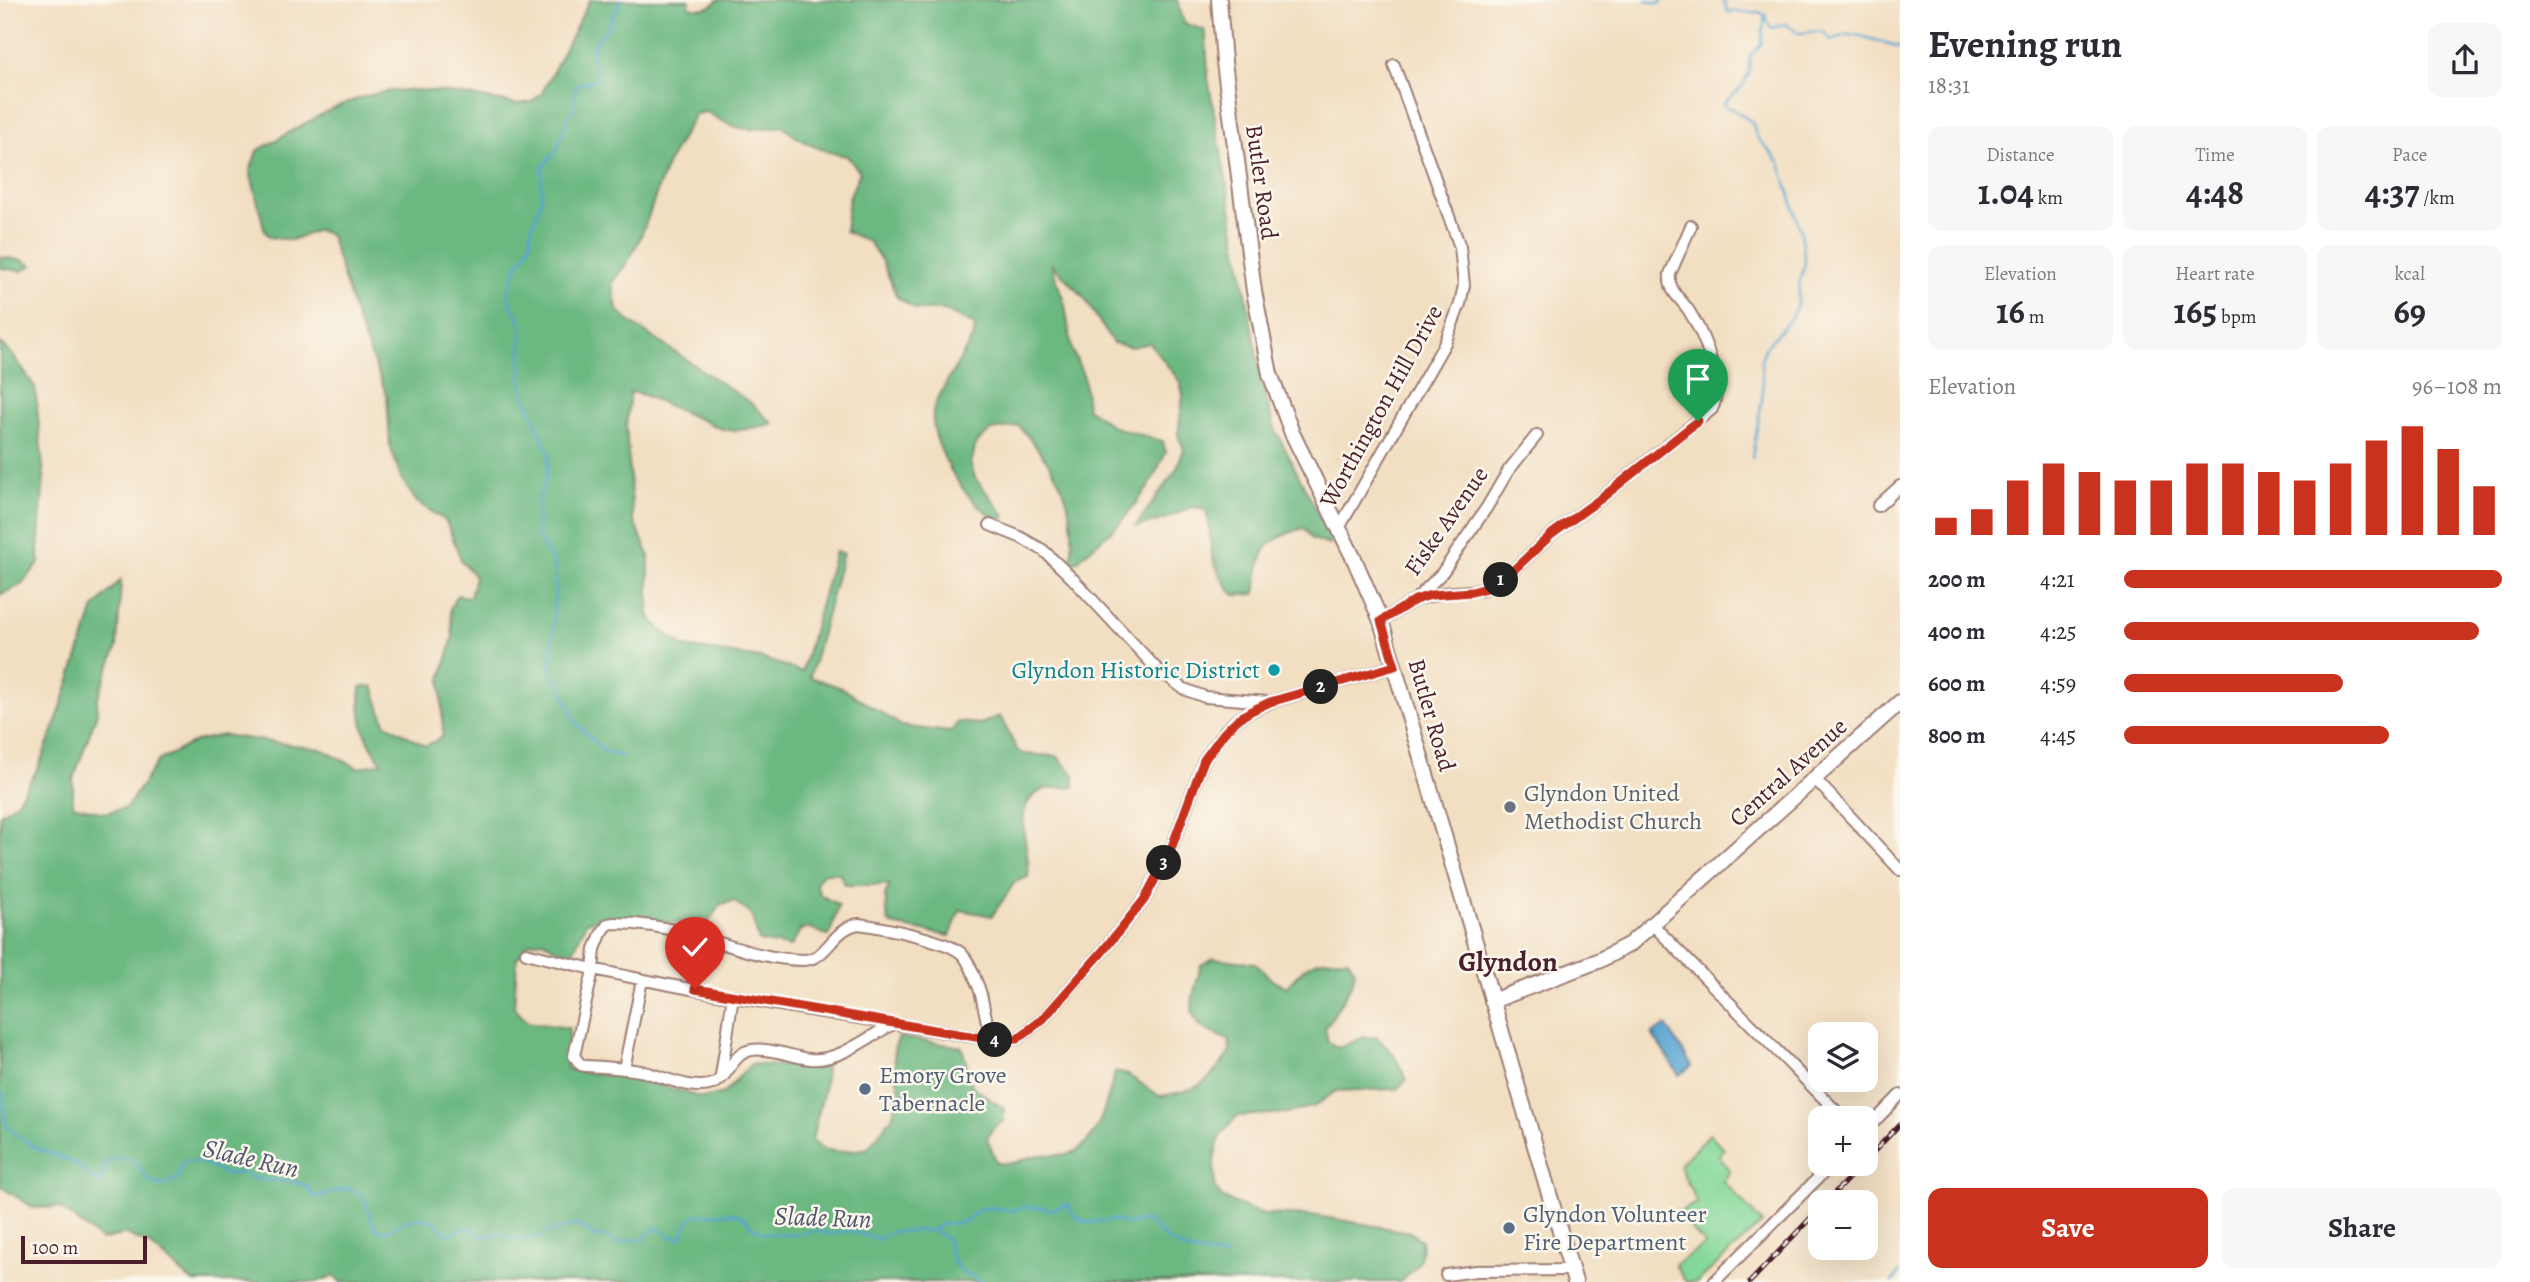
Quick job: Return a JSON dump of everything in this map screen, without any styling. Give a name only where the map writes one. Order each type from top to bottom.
[{"type":"main road","name":"Butler Road","points":[[1219,0],[1227,87],[1264,350],[1279,402],[1292,433],[1381,621],[1574,1276]]},
{"type":"main road","name":"Central Avenue","points":[[1492,1001],[1609,956],[1630,944],[1900,702]]},
{"type":"street","name":"Worthington Hill Drive","points":[[1339,528],[1445,343],[1460,304],[1464,285],[1460,247],[1394,65]]},
{"type":"street","points":[[1415,600],[1443,593],[1482,590],[1498,583],[1552,534],[1603,497],[1712,409],[1717,389],[1704,340],[1695,322],[1670,289],[1669,282],[1691,226]]},
{"type":"street","name":"Fiske Avenue","points":[[1381,621],[1415,600],[1442,573],[1508,471],[1538,435]]},
{"type":"street","points":[[1878,506],[1900,486]]},
{"type":"street","points":[[990,525],[1043,550],[1156,668],[1184,689],[1216,699],[1270,702]]},
{"type":"street","points":[[526,953],[593,970],[733,996],[993,1040],[1017,1039],[1053,1010],[1144,900],[1171,849],[1196,778],[1212,747],[1238,719],[1270,702],[1395,666]]},
{"type":"street","points":[[1815,779],[1900,870]]},
{"type":"street","points":[[893,1024],[844,1052],[828,1057],[814,1059],[751,1050],[738,1055],[715,1083],[697,1086],[624,1069],[581,1065],[573,1056],[598,940],[608,925],[622,923],[692,934],[746,951],[804,960],[821,955],[842,931],[859,924],[943,943],[960,951],[967,960],[980,993],[988,1030],[993,1040]]},
{"type":"street","points":[[1653,925],[1831,1106]]},
{"type":"street","points":[[624,1069],[642,980]]},
{"type":"street","points":[[721,1078],[733,996]]},
{"type":"street","points":[[1878,1117],[1900,1094]]},
{"type":"street","points":[[1714,1282],[1820,1176]]},
{"type":"street","points":[[1446,1275],[1476,1271],[1574,1276]]},
{"type":"green space","points":[[590,0],[690,0],[689,7],[701,8],[712,6],[717,0],[1177,0],[1184,23],[1204,30],[1206,35],[1208,78],[1263,390],[1275,429],[1331,539],[1329,545],[1312,539],[1304,528],[1278,538],[1265,550],[1255,594],[1235,595],[1224,582],[1213,559],[1209,520],[1205,509],[1192,507],[1162,520],[1135,527],[1176,470],[1184,449],[1178,435],[1183,395],[1180,382],[1150,343],[1131,347],[1113,343],[1083,296],[1051,263],[1065,305],[1072,350],[1084,377],[1087,408],[1114,427],[1162,441],[1166,452],[1148,488],[1120,523],[1071,566],[1072,523],[1063,490],[1055,474],[1019,426],[992,430],[976,443],[971,464],[975,478],[1005,516],[1001,521],[989,514],[965,491],[948,465],[933,423],[935,405],[974,335],[975,325],[943,310],[917,310],[897,297],[883,263],[869,242],[845,231],[849,198],[860,172],[847,156],[813,146],[782,126],[743,128],[726,123],[707,112],[695,114],[668,163],[639,240],[612,283],[617,309],[627,320],[751,403],[773,424],[735,431],[722,429],[644,395],[630,392],[626,427],[633,519],[649,555],[649,616],[662,631],[684,647],[761,658],[802,672],[835,552],[843,553],[810,677],[842,688],[902,726],[950,732],[958,722],[980,724],[1000,716],[1017,750],[1023,754],[1057,756],[1074,775],[1074,787],[1044,790],[1031,798],[1023,818],[1028,877],[1015,882],[992,916],[960,910],[950,936],[892,925],[888,921],[885,895],[890,885],[845,885],[839,873],[824,873],[816,883],[820,895],[839,905],[829,936],[809,928],[800,930],[791,947],[759,941],[751,914],[734,901],[721,904],[706,925],[605,917],[586,922],[573,952],[567,954],[543,941],[529,943],[517,958],[514,1007],[527,1022],[569,1028],[567,1068],[639,1079],[703,1098],[724,1093],[751,1064],[826,1064],[824,1090],[812,1139],[817,1145],[830,1151],[868,1148],[892,1117],[900,1091],[894,1049],[899,1037],[962,1047],[972,1086],[1004,1109],[1004,1121],[993,1127],[987,1139],[997,1163],[1010,1163],[1040,1155],[1068,1154],[1082,1147],[1096,1128],[1106,1106],[1115,1072],[1128,1075],[1160,1096],[1194,1088],[1215,1072],[1230,1052],[1229,1040],[1202,1027],[1192,1013],[1201,965],[1214,958],[1255,963],[1273,981],[1286,987],[1313,963],[1326,959],[1348,959],[1355,971],[1352,984],[1325,1029],[1328,1042],[1339,1048],[1364,1037],[1377,1037],[1394,1055],[1407,1080],[1397,1089],[1336,1091],[1315,1106],[1288,1113],[1237,1116],[1220,1136],[1214,1161],[1215,1189],[1223,1198],[1261,1214],[1317,1216],[1410,1232],[1421,1240],[1420,1260],[1400,1282],[341,1282],[333,1276],[317,1282],[193,1282],[150,1245],[126,1234],[101,1240],[59,1207],[34,1208],[0,1186],[0,814],[16,803],[38,768],[94,608],[121,580],[117,647],[97,699],[97,713],[73,780],[73,805],[104,813],[126,808],[158,761],[196,741],[223,735],[321,749],[358,768],[382,763],[364,728],[360,709],[361,687],[373,686],[385,723],[426,746],[443,736],[441,679],[453,637],[450,609],[457,595],[470,597],[475,576],[462,562],[446,521],[417,502],[401,478],[390,445],[387,396],[358,323],[330,235],[318,230],[292,240],[270,237],[265,232],[250,171],[257,151],[314,118],[358,98],[374,94],[427,90],[518,104],[532,102],[542,93]]},
{"type":"green space","points":[[0,257],[22,260],[32,265],[21,271],[0,268]]},
{"type":"green space","points":[[0,343],[12,354],[35,387],[44,477],[38,549],[40,562],[21,585],[0,595]]},
{"type":"green space","points":[[1710,1134],[1724,1149],[1719,1155],[1730,1172],[1723,1181],[1762,1223],[1697,1282],[1686,1282],[1675,1265],[1705,1244],[1677,1213],[1697,1203],[1679,1165]]},
{"type":"water","points":[[1666,1025],[1692,1066],[1679,1075],[1652,1034]]},
{"type":"waterway","points":[[621,0],[608,27],[593,46],[591,57],[596,79],[577,85],[574,93],[575,106],[556,151],[542,167],[541,201],[531,230],[531,241],[524,257],[518,263],[508,293],[511,306],[521,324],[522,389],[549,454],[547,473],[538,503],[537,536],[554,564],[556,575],[551,663],[553,676],[559,682],[576,723],[605,752],[621,756]]},
{"type":"waterway","points":[[1647,0],[1658,4],[1663,0]]},
{"type":"waterway","points":[[1723,0],[1728,12],[1759,12],[1765,15],[1771,28],[1786,24],[1799,33],[1823,31],[1831,40],[1857,35],[1900,47]]},
{"type":"waterway","points":[[1752,458],[1763,393],[1761,360],[1765,348],[1790,319],[1797,306],[1805,264],[1801,232],[1780,163],[1757,137],[1752,122],[1723,104],[1742,87],[1749,73],[1750,56],[1761,45],[1765,15]]},
{"type":"waterway","name":"Slade Run","points":[[0,1090],[4,1095],[5,1122],[10,1130],[36,1148],[75,1163],[97,1182],[102,1180],[104,1163],[119,1158],[136,1165],[155,1184],[164,1184],[178,1178],[185,1161],[202,1163],[224,1174],[241,1173],[256,1179],[295,1182],[308,1187],[313,1196],[351,1189],[362,1196],[378,1230],[389,1231],[399,1224],[422,1219],[436,1223],[448,1235],[469,1227],[482,1237],[503,1234],[510,1238],[539,1238],[547,1232],[576,1225],[596,1237],[607,1237],[619,1244],[644,1239],[651,1230],[659,1229],[670,1236],[681,1238],[688,1221],[695,1215],[731,1213],[742,1216],[753,1228],[763,1233],[790,1235],[817,1231],[830,1234],[849,1231],[878,1239],[891,1232],[933,1230],[948,1240],[950,1255],[959,1269],[982,1282]]},
{"type":"waterway","points":[[933,1230],[942,1224],[964,1222],[980,1209],[1014,1211],[1025,1207],[1040,1207],[1050,1210],[1067,1204],[1073,1214],[1082,1221],[1117,1220],[1128,1224],[1147,1221],[1169,1241],[1189,1251],[1226,1257]]},
{"type":"waterway","points":[[1892,1282],[1900,1272]]},
{"type":"railway","points":[[1878,1147],[1900,1124]]},
{"type":"railway","points":[[1837,1190],[1851,1176]]},
{"type":"railway","points":[[1750,1282],[1808,1221]]},
{"type":"place","name":"Glyndon Historic District","points":[[1274,670]]},
{"type":"place","name":"Glyndon United Methodist Church","points":[[1510,807]]},
{"type":"place","name":"Emory Grove Tabernacle","points":[[865,1089]]},
{"type":"place","name":"Glyndon Volunteer Fire Department","points":[[1509,1228]]},
{"type":"district","name":"Glyndon","points":[[1508,961]]},
{"type":"route","points":[[695,989],[993,1040],[1017,1039],[1053,1010],[1144,900],[1171,849],[1204,760],[1212,747],[1238,719],[1270,702],[1395,666],[1381,621],[1415,600],[1443,593],[1482,590],[1505,578],[1552,534],[1698,421]]}]
